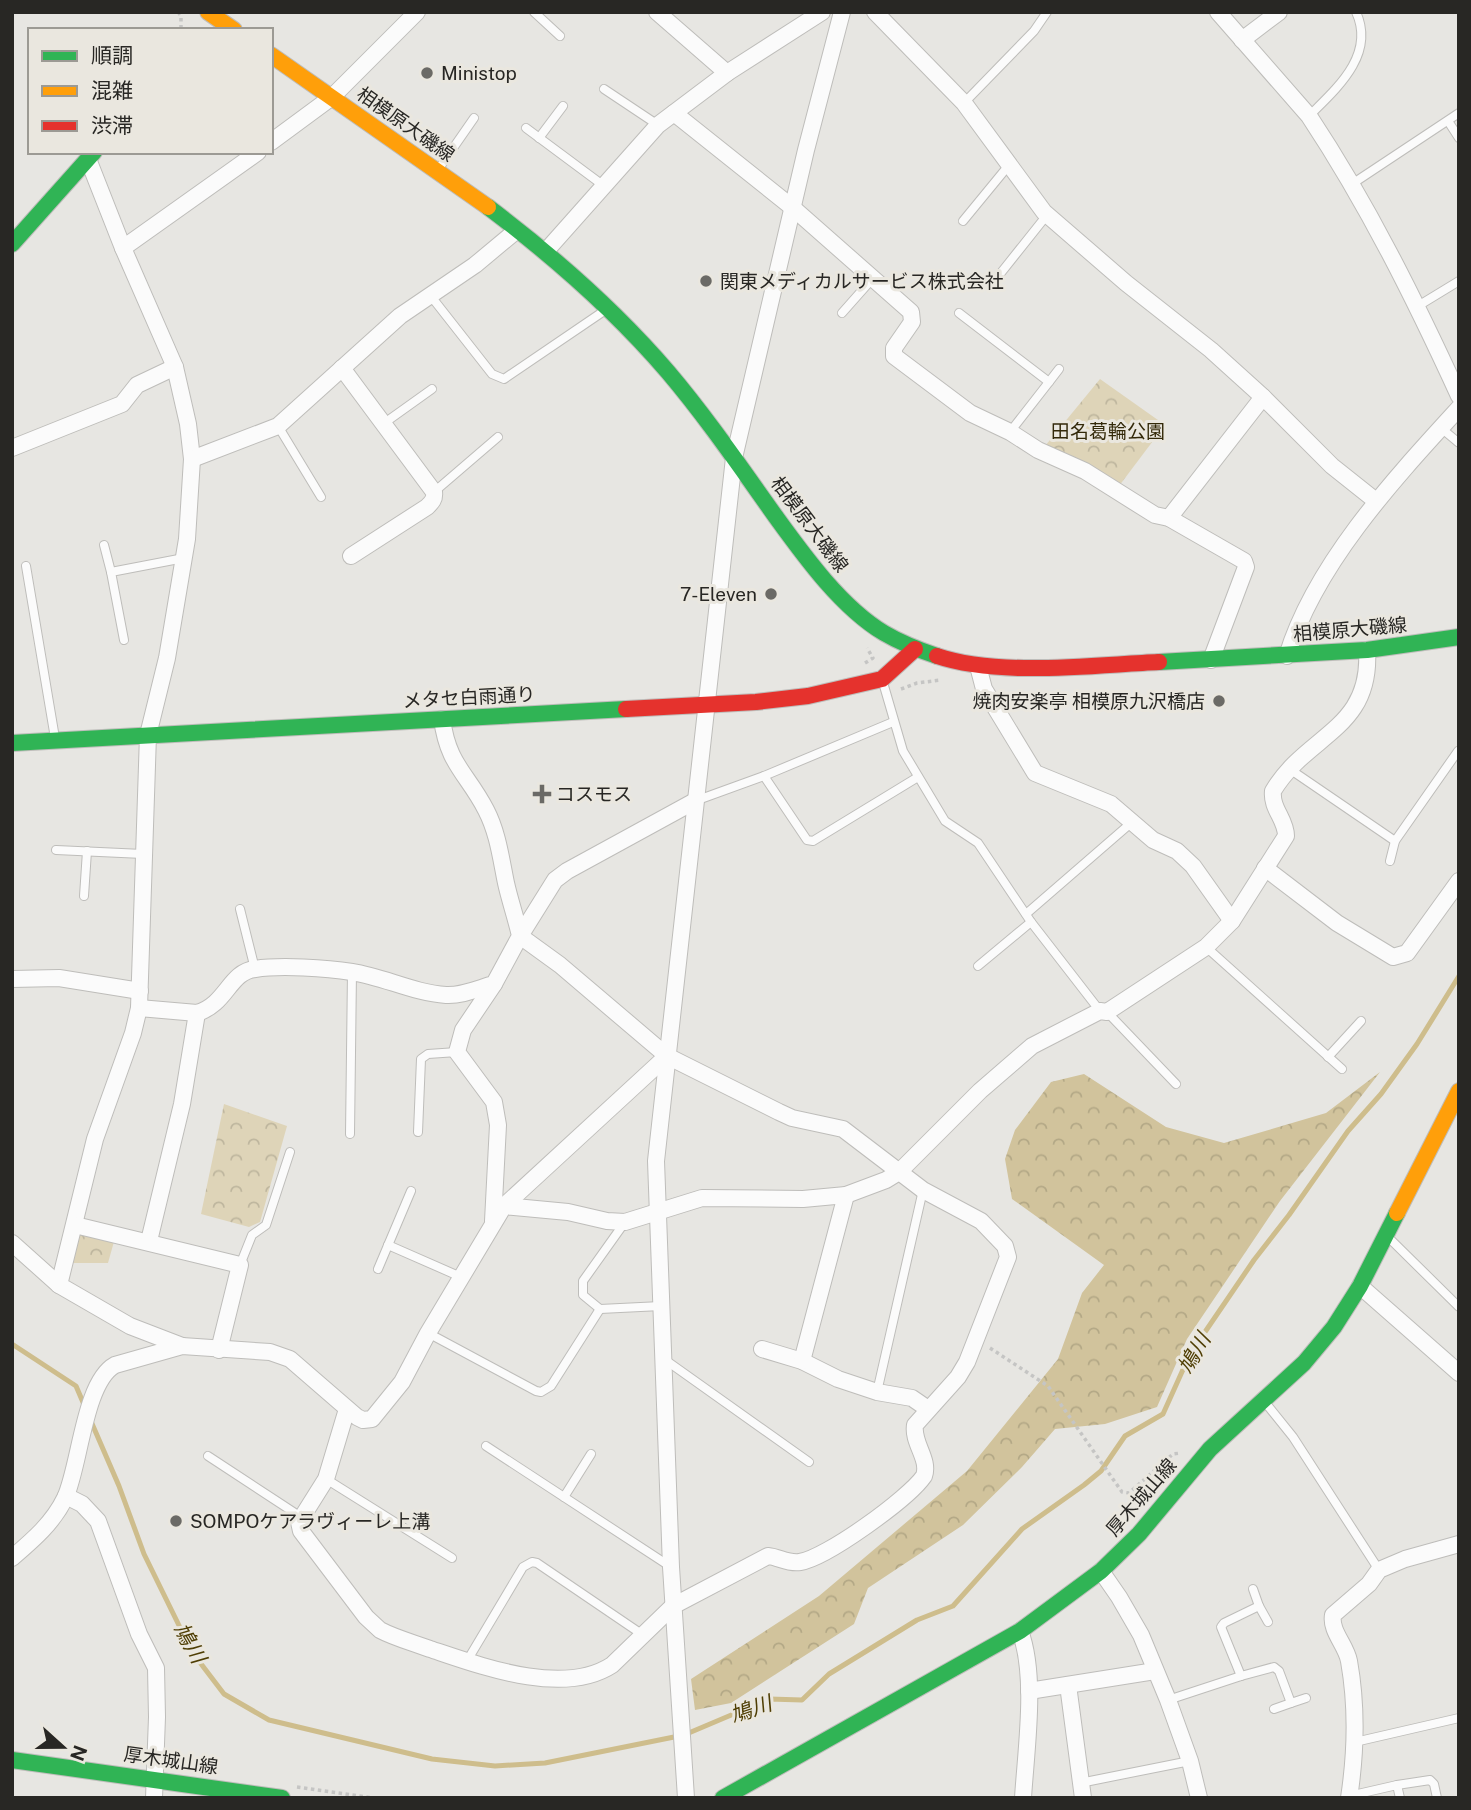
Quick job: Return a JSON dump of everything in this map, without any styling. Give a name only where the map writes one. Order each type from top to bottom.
[{"type":"main road","points":[[201,28],[212,13],[231,28]]},
{"type":"main road","name":"相模原大磯線","points":[[273,56],[546,251],[608,308],[667,371],[802,553],[837,594],[882,632],[915,649],[946,660],[1004,668],[1287,656],[1367,650],[1459,637]]},
{"type":"main road","points":[[12,244],[91,155]]},
{"type":"main road","name":"メタセ白雨通り","points":[[12,743],[706,705],[808,696],[882,679],[915,649]]},
{"type":"main road","name":"厚木城山線","points":[[723,1798],[1020,1631],[1101,1571],[1139,1534],[1210,1449],[1304,1363],[1334,1326],[1360,1286],[1459,1091]]},
{"type":"main road","name":"厚木城山線","points":[[12,1760],[282,1798]]},
{"type":"street","points":[[273,141],[332,97],[417,12]]},
{"type":"street","points":[[657,12],[727,73]]},
{"type":"street","points":[[546,251],[658,125],[727,73],[822,12]]},
{"type":"street","points":[[686,1798],[671,1567],[656,1161],[734,458],[842,12]]},
{"type":"street","points":[[875,12],[964,103],[1047,215],[1211,350],[1332,466],[1376,501]]},
{"type":"street","points":[[1217,12],[1310,116],[1352,184],[1418,306],[1459,396]]},
{"type":"street","points":[[1242,40],[1279,12]]},
{"type":"street","points":[[674,113],[793,208],[913,315],[912,321],[894,348],[894,356],[970,413],[1010,432],[1030,446],[1085,471],[1155,515],[1169,518],[1241,558],[1246,567],[1211,660]]},
{"type":"street","points":[[123,248],[255,154]]},
{"type":"street","points":[[59,1285],[95,1139],[133,1033],[139,1008],[148,735],[167,658],[184,558],[192,460],[188,424],[176,367],[123,248],[91,155]]},
{"type":"street","points":[[192,460],[278,426],[400,316],[475,265],[517,230]]},
{"type":"street","points":[[12,449],[121,404],[137,384],[176,367]]},
{"type":"street","points":[[342,368],[434,492],[434,500],[427,507],[352,556]]},
{"type":"street","points":[[1169,518],[1263,397]]},
{"type":"street","points":[[1287,656],[1298,624],[1310,602],[1376,501],[1459,408]]},
{"type":"street","points":[[504,1206],[568,1212],[607,1221],[625,1222],[702,1198],[803,1199],[846,1195],[886,1180],[899,1172],[971,1099],[1032,1046],[1103,1011],[1206,947],[1232,921],[1286,836],[1286,828],[1273,804],[1275,787],[1356,705],[1367,681],[1367,650]]},
{"type":"street","points":[[978,666],[984,689],[1035,774],[1111,804],[1153,840],[1177,851],[1193,866],[1232,921]]},
{"type":"street","points":[[347,1409],[326,1479],[299,1522],[301,1531],[366,1617],[386,1633],[501,1672],[540,1679],[590,1676],[612,1665],[673,1606],[762,1558],[774,1556],[788,1562],[802,1562],[823,1553],[868,1525],[924,1476],[925,1465],[915,1439],[915,1425],[958,1377],[967,1362],[1008,1257],[1008,1252],[981,1222],[923,1190],[843,1129],[792,1118],[667,1056],[560,965],[520,936],[506,884],[501,851],[487,811],[456,767],[445,743],[442,719]]},
{"type":"street","points":[[493,1225],[497,1110],[457,1052],[463,1030],[494,984],[555,880],[695,801]]},
{"type":"street","points":[[1265,868],[1336,923],[1397,958],[1407,953],[1459,881]]},
{"type":"street","points":[[139,1008],[197,1013],[215,1005],[236,978],[255,969],[352,972],[448,995],[494,984]]},
{"type":"street","points":[[12,979],[59,978],[140,991]]},
{"type":"street","points":[[149,1241],[183,1104],[197,1013]]},
{"type":"street","points":[[12,1243],[59,1285],[130,1326],[182,1346],[270,1352],[290,1359],[347,1409],[363,1420],[372,1419],[402,1382],[428,1332],[504,1206],[667,1056]]},
{"type":"street","points":[[802,1361],[846,1195]]},
{"type":"street","points":[[75,1225],[240,1265],[219,1350]]},
{"type":"street","points":[[1360,1286],[1459,1372]]},
{"type":"street","points":[[12,1558],[52,1522],[66,1496],[96,1390],[106,1371],[115,1364],[182,1346]]},
{"type":"street","points":[[762,1349],[802,1361],[838,1379],[877,1392],[912,1398],[928,1409]]},
{"type":"street","points":[[66,1496],[82,1504],[99,1521],[139,1634],[156,1668],[154,1798]]},
{"type":"street","points":[[1349,1797],[1355,1742],[1349,1657],[1331,1619],[1369,1584],[1379,1570],[1405,1559],[1459,1544]]},
{"type":"street","points":[[1101,1571],[1141,1635],[1190,1761],[1199,1798]]},
{"type":"street","points":[[1020,1631],[1026,1653],[1029,1691],[1023,1798]]},
{"type":"street","points":[[1029,1691],[1154,1671]]},
{"type":"street","points":[[1068,1685],[1082,1791]]},
{"type":"lane","points":[[534,12],[560,36]]},
{"type":"lane","points":[[964,103],[1034,31],[1047,12]]},
{"type":"lane","points":[[1310,116],[1343,82],[1359,55],[1361,37],[1356,12]]},
{"type":"lane","points":[[604,89],[658,125]]},
{"type":"lane","points":[[539,138],[563,106]]},
{"type":"lane","points":[[1352,184],[1459,113]]},
{"type":"lane","points":[[437,171],[474,118]]},
{"type":"lane","points":[[1448,121],[1459,138]]},
{"type":"lane","points":[[526,128],[604,186]]},
{"type":"lane","points":[[963,221],[1009,165]]},
{"type":"lane","points":[[996,279],[1047,215]]},
{"type":"lane","points":[[842,313],[873,278]]},
{"type":"lane","points":[[1418,306],[1459,281]]},
{"type":"lane","points":[[430,295],[492,374],[504,379],[608,308]]},
{"type":"lane","points":[[959,313],[1049,382]]},
{"type":"lane","points":[[1010,432],[1059,369]]},
{"type":"lane","points":[[383,424],[432,389]]},
{"type":"lane","points":[[278,426],[321,497]]},
{"type":"lane","points":[[1441,428],[1459,443]]},
{"type":"lane","points":[[434,492],[498,437]]},
{"type":"lane","points":[[104,545],[124,640]]},
{"type":"lane","points":[[111,572],[184,558]]},
{"type":"lane","points":[[26,566],[55,741]]},
{"type":"lane","points":[[882,679],[903,751],[946,821],[978,843],[1028,918],[1103,1011],[1176,1084]]},
{"type":"lane","points":[[695,801],[764,776],[893,722]]},
{"type":"lane","points":[[1390,861],[1395,841],[1458,751]]},
{"type":"lane","points":[[1290,770],[1395,841]]},
{"type":"lane","points":[[764,776],[810,841],[817,840],[918,777]]},
{"type":"lane","points":[[978,967],[1130,822]]},
{"type":"lane","points":[[56,850],[143,854]]},
{"type":"lane","points":[[84,896],[87,851]]},
{"type":"lane","points":[[240,909],[255,969]]},
{"type":"lane","points":[[1206,947],[1342,1069]]},
{"type":"lane","points":[[350,1134],[352,972]]},
{"type":"lane","points":[[1328,1057],[1361,1021]]},
{"type":"lane","points":[[418,1132],[421,1059],[428,1054],[457,1052]]},
{"type":"lane","points":[[240,1265],[252,1235],[266,1225],[290,1153]]},
{"type":"lane","points":[[877,1392],[923,1190]]},
{"type":"lane","points":[[378,1269],[411,1191]]},
{"type":"lane","points":[[625,1222],[582,1286],[583,1295],[600,1308],[662,1306]]},
{"type":"lane","points":[[1385,1234],[1459,1307]]},
{"type":"lane","points":[[388,1245],[461,1277]]},
{"type":"lane","points":[[428,1332],[541,1392],[551,1386],[600,1308]]},
{"type":"lane","points":[[664,1359],[809,1462]]},
{"type":"lane","points":[[1263,1399],[1293,1437],[1379,1570]]},
{"type":"lane","points":[[486,1446],[671,1567]]},
{"type":"lane","points":[[564,1497],[591,1454]]},
{"type":"lane","points":[[208,1456],[301,1517]]},
{"type":"lane","points":[[326,1479],[452,1558]]},
{"type":"lane","points":[[467,1661],[523,1567],[532,1562],[643,1635]]},
{"type":"lane","points":[[1253,1589],[1268,1622]]},
{"type":"lane","points":[[1241,1676],[1221,1627],[1259,1606]]},
{"type":"lane","points":[[1168,1700],[1274,1667],[1279,1671],[1291,1703]]},
{"type":"lane","points":[[1274,1709],[1306,1699]]},
{"type":"lane","points":[[1355,1742],[1459,1718]]},
{"type":"lane","points":[[1082,1791],[1190,1761]]},
{"type":"lane","points":[[1349,1797],[1430,1780],[1434,1784],[1437,1798]]},
{"type":"lane","points":[[1397,1785],[1400,1798]]},
{"type":"path","points":[[895,691],[916,683],[943,680]]},
{"type":"path","points":[[975,1339],[1048,1386],[1060,1399],[1098,1460],[1122,1492],[1129,1493],[1173,1454],[1186,1454],[1178,1463]]},
{"type":"green space","name":"田名葛輪公園","points":[[1100,379],[1165,425],[1119,486],[1045,446]]},
{"type":"green space","points":[[1380,1072],[1280,1201],[1187,1339],[1157,1407],[1105,1424],[1055,1429],[1022,1467],[963,1525],[868,1588],[854,1624],[731,1703],[695,1710],[691,1679],[819,1596],[967,1471],[1058,1359],[1082,1293],[1104,1265],[1012,1199],[1005,1159],[1015,1130],[1051,1082],[1084,1074],[1166,1127],[1224,1143],[1326,1113]]},
{"type":"green space","points":[[224,1104],[287,1126],[260,1222],[249,1227],[201,1214]]},
{"type":"green space","points":[[79,1230],[115,1238],[108,1263],[72,1263]]},
{"type":"waterway","name":"鳩川","points":[[90,1419],[144,1554],[192,1652],[224,1694],[269,1720],[432,1759],[495,1766],[545,1763],[684,1735],[769,1699],[802,1700],[829,1674],[917,1620],[953,1606],[1022,1529],[1101,1471],[1125,1436],[1163,1414],[1190,1354],[1254,1260],[1348,1131],[1381,1094],[1417,1044],[1459,976]]},
{"type":"waterway","name":"鳩川","points":[[12,1344],[76,1386],[85,1407]]},
{"type":"traffic: fast","points":[[12,244],[92,154]]},
{"type":"traffic: fast","points":[[488,207],[582,284],[668,372],[724,443],[799,548],[853,610],[884,633],[937,656]]},
{"type":"traffic: fast","points":[[1159,662],[1367,650],[1459,637]]},
{"type":"traffic: fast","points":[[12,743],[626,709]]},
{"type":"traffic: fast","points":[[723,1798],[1020,1631],[1101,1571],[1139,1534],[1210,1449],[1304,1363],[1334,1327],[1360,1286],[1397,1213]]},
{"type":"traffic: fast","points":[[12,1760],[282,1798]]},
{"type":"traffic: slow","points":[[208,12],[231,28]]},
{"type":"traffic: slow","points":[[273,56],[488,207]]},
{"type":"traffic: slow","points":[[1397,1213],[1459,1091]]},
{"type":"traffic: jam","points":[[626,709],[756,702],[808,696],[882,679],[915,649]]},
{"type":"traffic: jam","points":[[937,656],[962,662],[1017,668],[1159,662]]},
{"type":"place","name":"Ministop","points":[[427,73]]},
{"type":"place","name":"関東メディカルサービス株式会社","points":[[706,281]]},
{"type":"place","name":"7-Eleven","points":[[771,594]]},
{"type":"place","name":"焼肉安楽亭 相模原九沢橋店","points":[[1219,701]]},
{"type":"place","name":"コスモス","points":[[542,794]]},
{"type":"place","name":"SOMPOケアラヴィーレ上溝","points":[[176,1521]]}]
